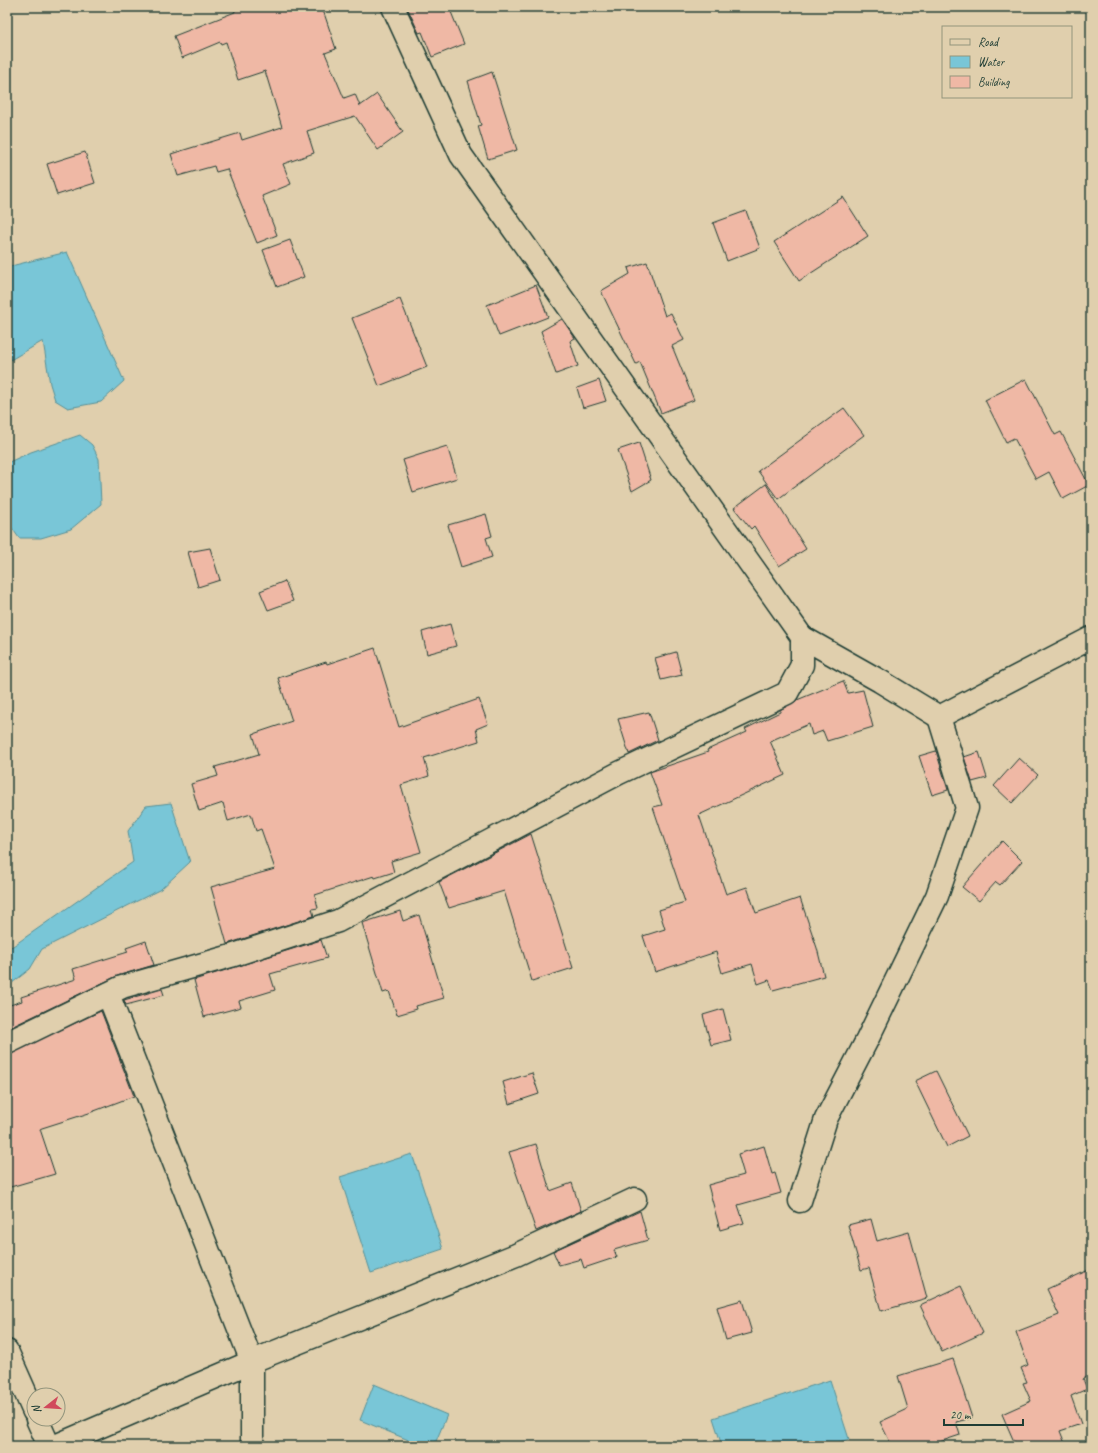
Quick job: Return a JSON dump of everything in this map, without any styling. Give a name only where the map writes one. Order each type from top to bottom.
[{"type":"street","points":[[393,7],[461,155],[802,637],[880,681],[939,717],[967,808],[937,896],[826,1119],[800,1201]]},
{"type":"street","points":[[7,1043],[122,987],[231,956],[338,921],[619,773],[787,693],[802,665],[802,637]]},
{"type":"street","points":[[939,717],[1091,638]]},
{"type":"street","points":[[108,994],[252,1362],[252,1440],[255,1446]]},
{"type":"street","points":[[55,1446],[252,1362],[516,1255],[636,1199]]},
{"type":"street","points":[[7,1351],[26,1394]]},
{"type":"street","points":[[41,1427],[49,1446]]},
{"type":"water","points":[[67,252],[124,381],[101,402],[68,408],[55,400],[50,384],[43,341],[7,362],[7,267]]},
{"type":"water","points":[[80,435],[92,445],[99,459],[101,504],[71,529],[41,538],[19,538],[7,521],[7,463],[31,452]]},
{"type":"water","points":[[171,803],[190,862],[161,889],[42,949],[30,969],[7,987],[7,948],[13,946],[133,862],[128,831],[146,806]]},
{"type":"water","points":[[412,1154],[443,1249],[371,1273],[340,1177]]},
{"type":"water","points":[[830,1380],[849,1439],[827,1446],[722,1446],[713,1418]]},
{"type":"water","points":[[374,1384],[447,1415],[434,1446],[423,1446],[360,1420]]},
{"type":"building","points":[[234,7],[322,7],[336,49],[325,53],[344,98],[355,94],[360,106],[377,94],[403,132],[378,150],[355,116],[307,131],[314,153],[283,164],[291,184],[262,196],[277,235],[257,243],[227,169],[216,172],[214,166],[178,176],[171,154],[240,133],[242,140],[282,127],[265,71],[238,80],[226,42],[221,44],[220,42],[182,58],[174,36],[235,12]]},
{"type":"building","points":[[407,7],[449,7],[464,44],[432,57],[422,32],[419,33]]},
{"type":"building","points":[[492,72],[517,150],[488,159],[478,126],[481,125],[468,81]]},
{"type":"building","points":[[85,152],[95,183],[57,195],[47,164]]},
{"type":"building","points":[[843,197],[868,236],[799,281],[774,242]]},
{"type":"building","points":[[746,211],[760,248],[727,261],[713,223]]},
{"type":"building","points":[[290,240],[304,277],[277,287],[263,250]]},
{"type":"building","points":[[647,262],[665,316],[671,313],[684,340],[672,346],[694,400],[661,413],[640,362],[636,364],[601,291],[630,274],[628,268]]},
{"type":"building","points":[[536,285],[548,317],[499,336],[487,305]]},
{"type":"building","points":[[400,299],[427,367],[379,386],[352,318]]},
{"type":"building","points":[[562,319],[575,338],[570,341],[578,366],[556,374],[541,331]]},
{"type":"building","points":[[1026,379],[1055,435],[1061,432],[1089,485],[1063,499],[1049,472],[1036,479],[1014,438],[1006,442],[985,400]]},
{"type":"building","points":[[599,380],[606,401],[583,408],[577,388]]},
{"type":"building","points":[[844,408],[864,435],[778,499],[758,471]]},
{"type":"building","points":[[639,443],[651,480],[632,491],[618,450]]},
{"type":"building","points":[[447,446],[457,478],[413,492],[403,460]]},
{"type":"building","points":[[766,484],[806,549],[779,566],[754,526],[751,529],[734,508]]},
{"type":"building","points":[[486,514],[492,536],[486,538],[492,557],[461,567],[448,525]]},
{"type":"building","points":[[210,548],[220,580],[198,587],[188,552]]},
{"type":"building","points":[[285,581],[293,601],[268,610],[260,591]]},
{"type":"building","points":[[450,624],[456,646],[427,654],[422,632]]},
{"type":"building","points":[[375,648],[399,727],[479,699],[488,724],[476,729],[479,741],[424,758],[429,776],[401,785],[421,852],[391,861],[394,872],[375,878],[374,876],[315,895],[318,908],[312,909],[314,916],[227,944],[211,887],[275,869],[261,829],[256,831],[251,814],[228,821],[223,803],[199,811],[191,784],[218,776],[215,767],[259,754],[253,734],[292,721],[278,678]]},
{"type":"building","points":[[676,652],[682,675],[661,680],[655,658]]},
{"type":"building","points":[[843,681],[848,693],[863,690],[873,727],[827,741],[823,731],[812,735],[809,724],[770,741],[785,775],[699,815],[726,894],[747,887],[756,913],[800,898],[817,948],[824,976],[773,990],[769,980],[758,984],[752,964],[722,973],[716,952],[655,972],[643,936],[665,929],[659,910],[685,902],[653,807],[662,805],[650,772],[708,752],[707,750],[747,732],[745,729],[780,712],[780,710],[797,700]]},
{"type":"building","points":[[649,712],[658,740],[629,754],[618,719]]},
{"type":"building","points":[[936,751],[948,790],[932,795],[919,756]]},
{"type":"building","points":[[979,752],[987,778],[972,782],[964,757]]},
{"type":"building","points":[[1019,758],[1038,775],[1012,803],[994,786]]},
{"type":"building","points":[[531,834],[573,968],[532,981],[504,891],[449,908],[439,882]]},
{"type":"building","points":[[1002,841],[1022,861],[1000,885],[996,882],[979,901],[962,887]]},
{"type":"building","points":[[400,911],[403,921],[419,915],[444,998],[416,1006],[417,1009],[397,1015],[389,991],[383,993],[362,923]]},
{"type":"building","points":[[321,940],[327,958],[270,974],[275,990],[239,1001],[241,1007],[204,1017],[194,980]]},
{"type":"building","points":[[146,941],[154,965],[117,976],[7,1029],[7,1006],[22,1001],[21,997],[76,979],[73,969],[128,952],[126,948]]},
{"type":"building","points":[[162,989],[164,995],[126,1005],[124,1000]]},
{"type":"building","points":[[723,1009],[731,1040],[711,1045],[703,1015]]},
{"type":"building","points":[[101,1011],[134,1096],[40,1129],[55,1174],[7,1188],[7,1055]]},
{"type":"building","points":[[936,1071],[968,1136],[947,1147],[915,1081]]},
{"type":"building","points":[[532,1073],[539,1094],[509,1104],[503,1082]]},
{"type":"building","points":[[536,1144],[550,1191],[572,1183],[581,1211],[536,1231],[509,1152]]},
{"type":"building","points":[[764,1146],[772,1174],[775,1173],[781,1193],[738,1205],[744,1223],[720,1230],[708,1185],[744,1175],[738,1154]]},
{"type":"building","points":[[640,1211],[648,1240],[614,1250],[617,1257],[584,1268],[581,1259],[559,1265],[553,1251]]},
{"type":"building","points":[[871,1219],[877,1241],[909,1232],[927,1298],[881,1311],[869,1268],[861,1270],[848,1225]]},
{"type":"building","points":[[1091,1269],[1091,1375],[1083,1379],[1087,1389],[1071,1396],[1081,1424],[1060,1431],[1066,1446],[1016,1446],[1002,1414],[1031,1401],[1023,1383],[1027,1382],[1021,1368],[1028,1365],[1016,1332],[1059,1315],[1047,1289]]},
{"type":"building","points":[[961,1286],[983,1333],[942,1352],[920,1305]]},
{"type":"building","points":[[742,1300],[752,1333],[726,1340],[717,1307]]},
{"type":"building","points":[[953,1359],[972,1418],[956,1422],[960,1435],[927,1446],[892,1446],[880,1422],[908,1409],[898,1376]]}]
